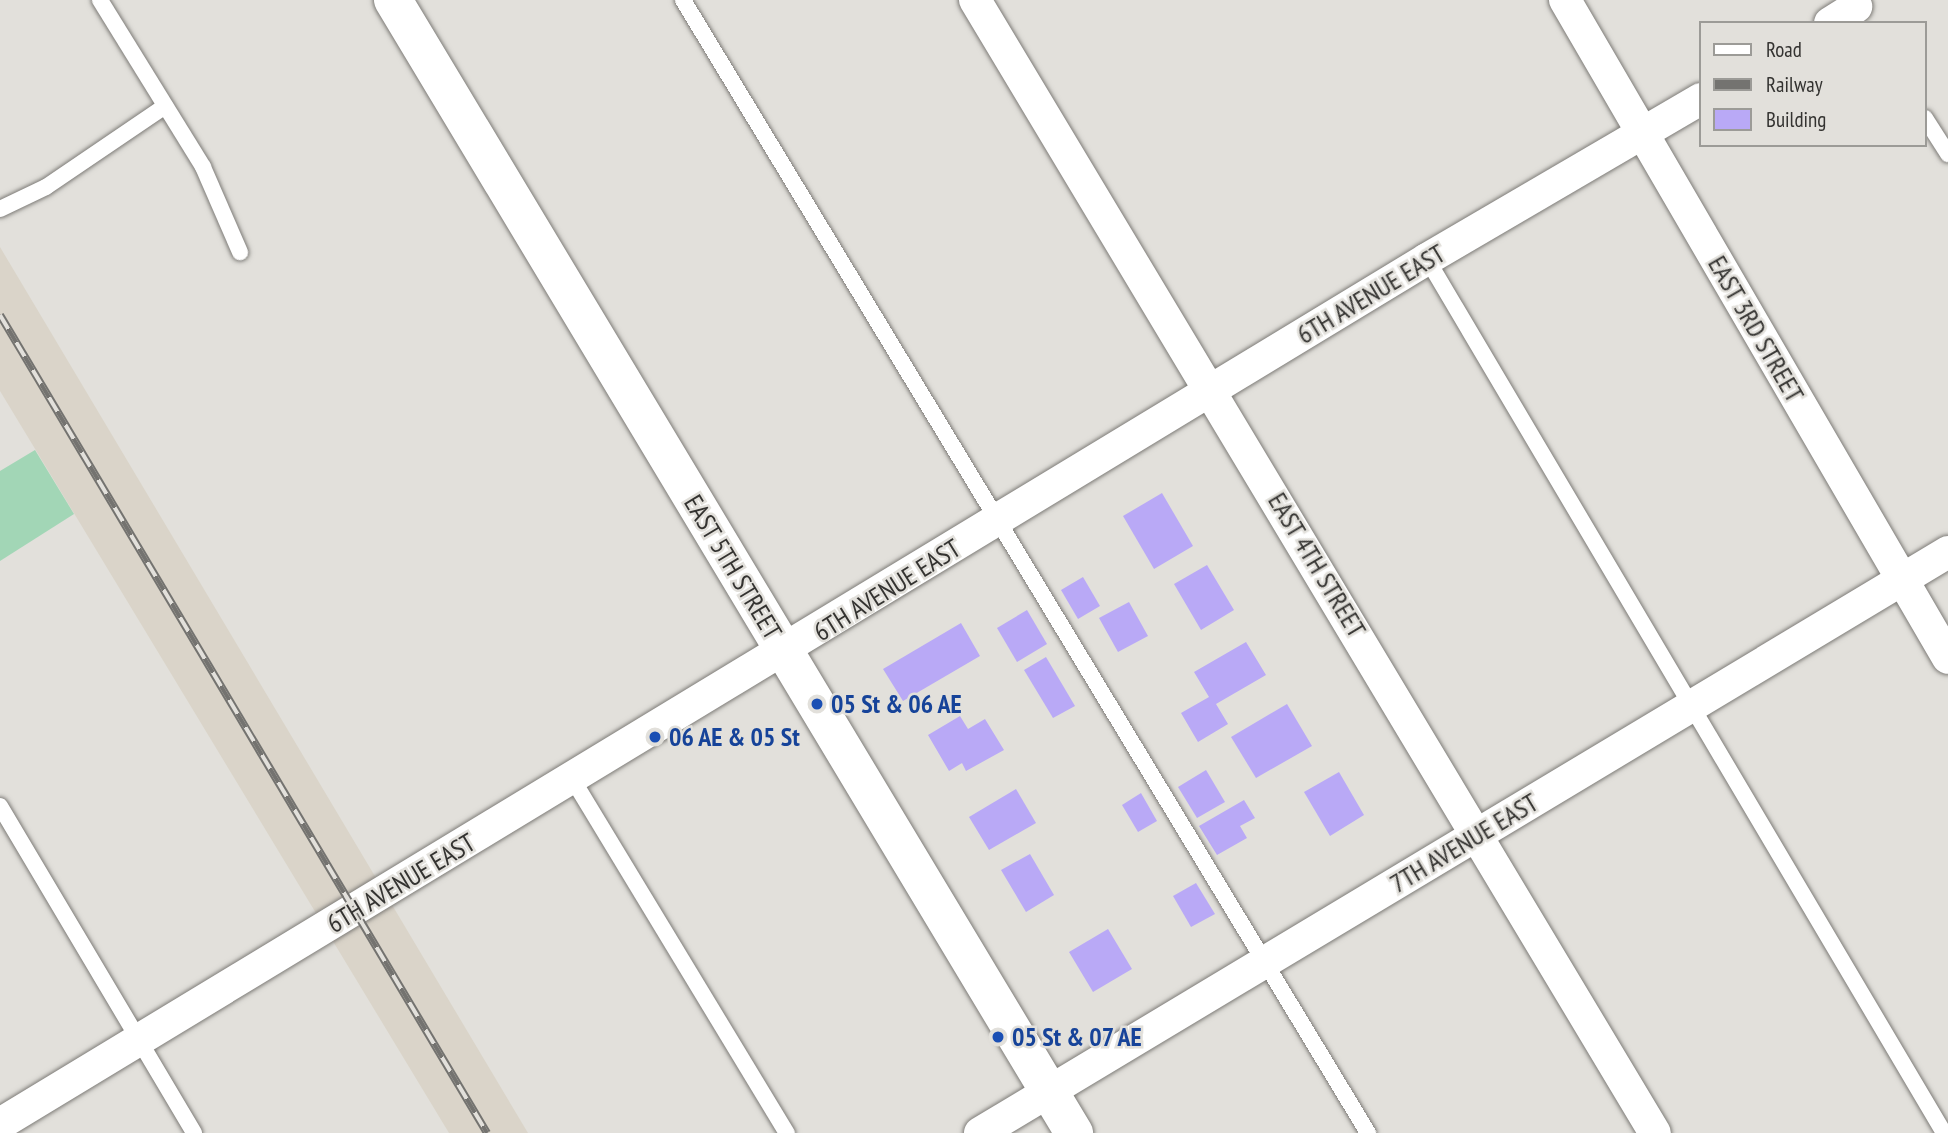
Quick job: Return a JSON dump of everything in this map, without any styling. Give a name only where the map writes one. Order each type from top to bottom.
[{"type":"street","name":"EAST 5TH STREET","points":[[393,0],[1074,1133]]},
{"type":"street","name":"EAST 4TH STREET","points":[[975,0],[1212,390],[1655,1133]]},
{"type":"street","name":"EAST 3RD STREET","points":[[1565,0],[1948,658]]},
{"type":"street","name":"6TH AVENUE EAST","points":[[0,1124],[573,780],[1427,260],[1700,100]]},
{"type":"street","name":"7TH AVENUE EAST","points":[[980,1133],[1948,552]]},
{"type":"lane","points":[[100,0],[213,186],[240,252]]},
{"type":"lane","points":[[683,0],[1368,1133]]},
{"type":"lane","points":[[0,209],[46,187],[165,106]]},
{"type":"lane","points":[[1927,121],[1948,154]]},
{"type":"lane","points":[[1427,260],[1693,704],[1944,1133]]},
{"type":"lane","points":[[573,780],[787,1133]]},
{"type":"lane","points":[[0,806],[194,1133]]},
{"type":"shaded area","points":[[0,247],[528,1133],[449,1133],[0,391]]},
{"type":"green space","points":[[35,450],[74,514],[0,561],[0,471]]},
{"type":"building","points":[[1162,493],[1193,546],[1154,569],[1123,516]]},
{"type":"building","points":[[1207,565],[1234,610],[1201,630],[1174,584]]},
{"type":"building","points":[[1083,577],[1100,606],[1078,619],[1061,590]]},
{"type":"building","points":[[1129,602],[1148,636],[1118,652],[1099,618]]},
{"type":"building","points":[[1027,610],[1047,644],[1017,662],[997,628]]},
{"type":"building","points":[[961,623],[980,656],[903,701],[883,669]]},
{"type":"building","points":[[1246,642],[1266,675],[1216,704],[1228,724],[1198,742],[1181,713],[1209,697],[1194,672]]},
{"type":"building","points":[[1046,657],[1075,706],[1053,718],[1024,670]]},
{"type":"building","points":[[1287,704],[1312,746],[1256,778],[1231,737]]},
{"type":"building","points":[[960,716],[968,729],[985,719],[1004,750],[966,771],[962,763],[949,771],[928,735]]},
{"type":"building","points":[[1206,770],[1225,802],[1197,818],[1178,787]]},
{"type":"building","points":[[1339,772],[1364,815],[1330,836],[1304,792]]},
{"type":"building","points":[[1016,789],[1036,823],[989,850],[969,817]]},
{"type":"building","points":[[1141,793],[1157,821],[1138,832],[1122,805]]},
{"type":"building","points":[[1244,800],[1255,818],[1240,826],[1247,838],[1217,855],[1199,826]]},
{"type":"building","points":[[1030,854],[1054,895],[1026,912],[1001,870]]},
{"type":"building","points":[[1196,883],[1215,914],[1191,927],[1173,896]]},
{"type":"building","points":[[1108,929],[1132,969],[1093,992],[1069,952]]},
{"type":"railway","points":[[0,315],[487,1133]]},
{"type":"place","name":"05 St & 06 AE","points":[[817,704]]},
{"type":"place","name":"06 AE & 05 St","points":[[655,737]]},
{"type":"place","name":"05 St & 07 AE","points":[[998,1037]]}]
